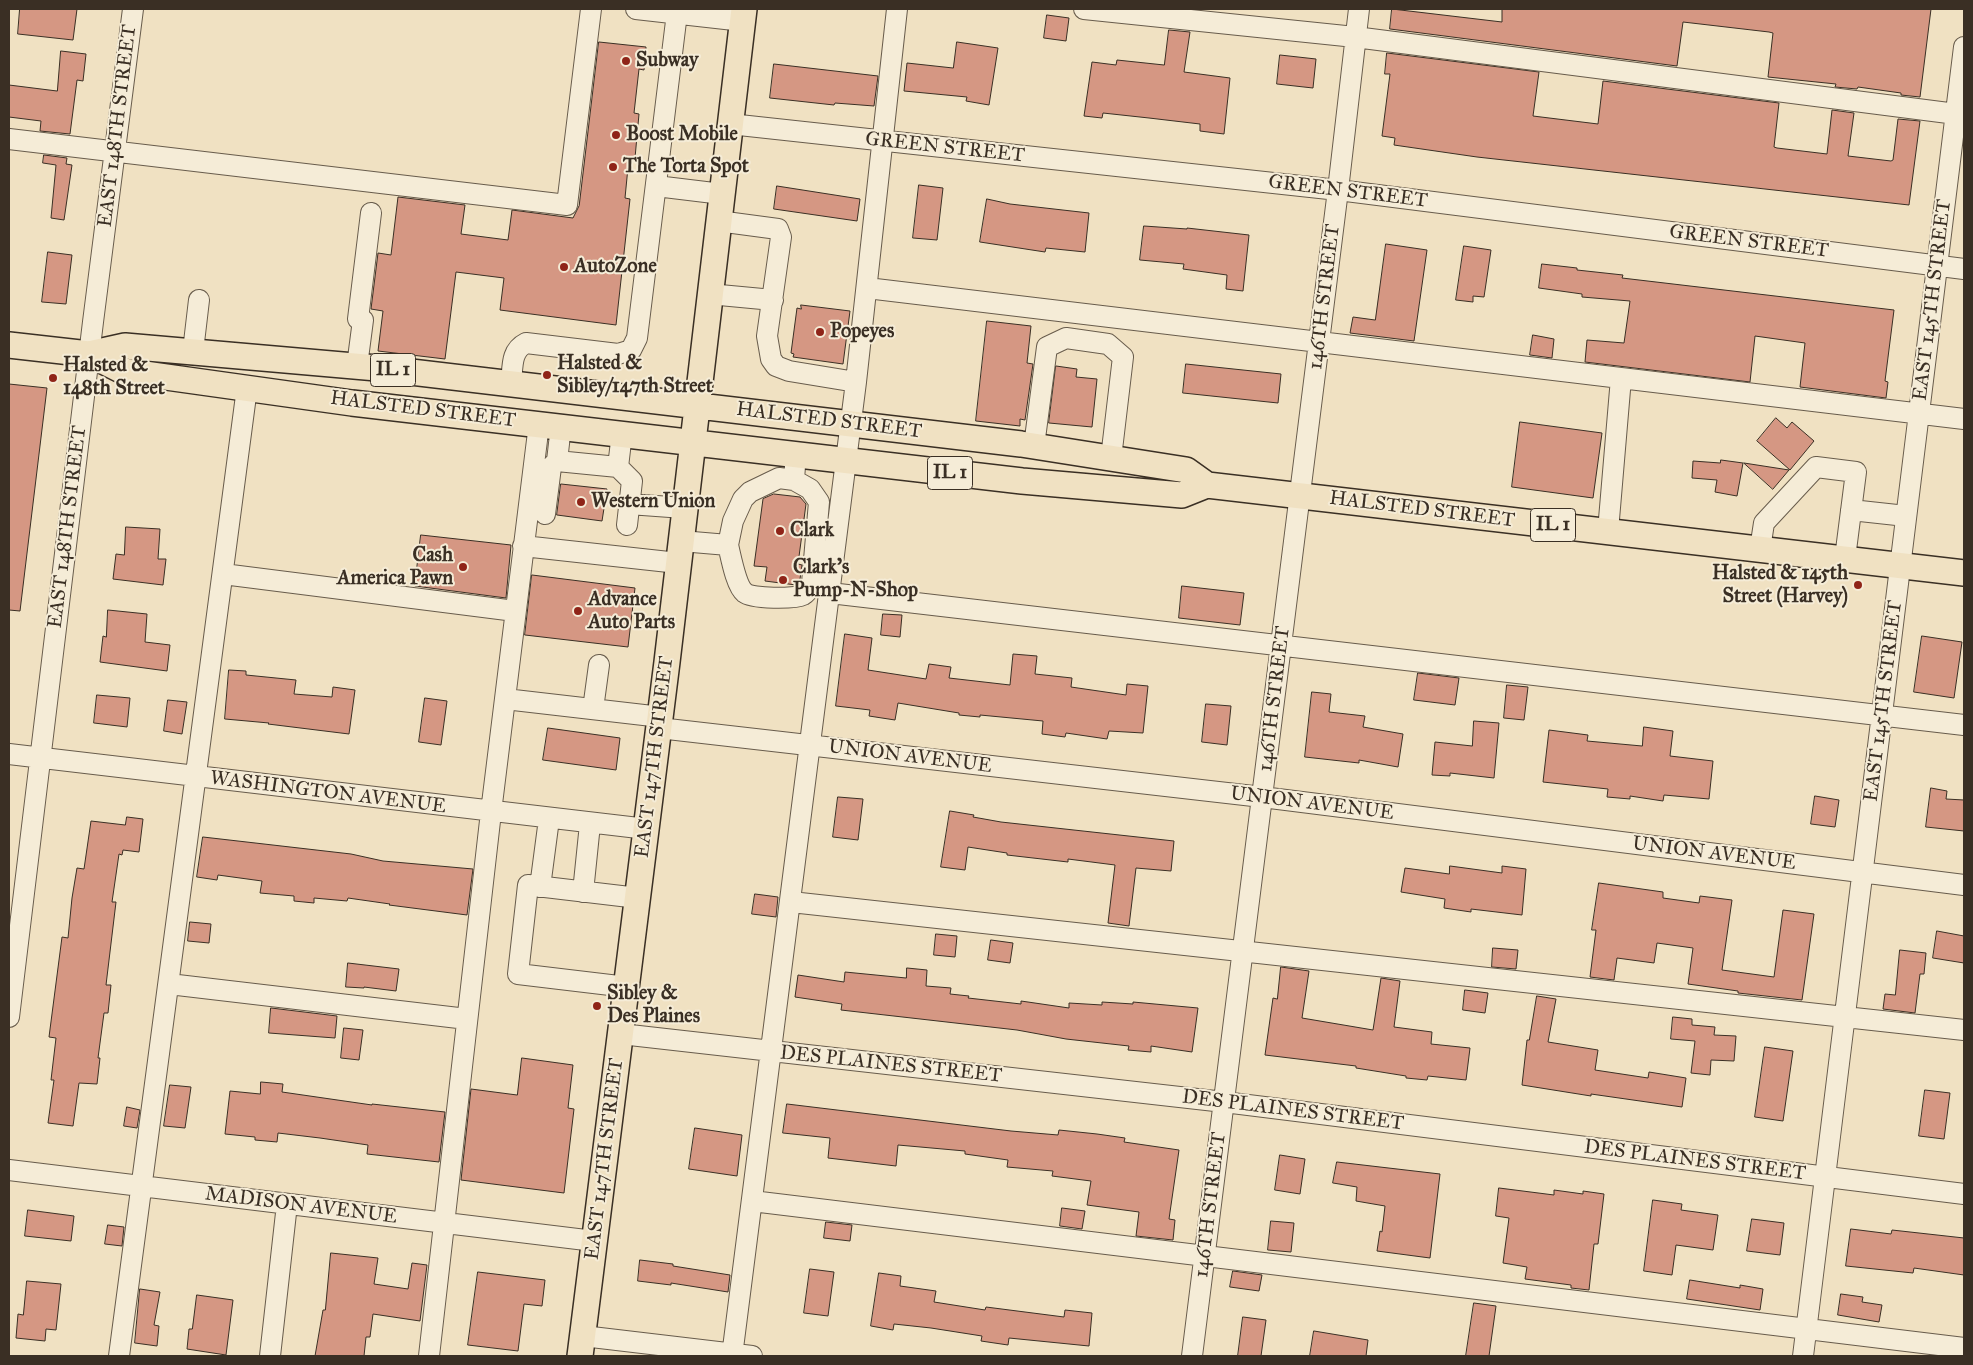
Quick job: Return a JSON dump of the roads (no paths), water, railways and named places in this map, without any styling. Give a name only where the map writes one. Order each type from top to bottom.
[{"type":"main road","name":"EAST 147TH STREET","points":[[582,1346],[647,830],[743,15]]},
{"type":"main road","name":"HALSTED STREET","points":[[9,345],[89,354],[125,346],[193,351],[357,366],[697,405],[1034,446],[1111,458],[1186,470],[1207,485]]},
{"type":"main road","name":"HALSTED STREET","points":[[89,354],[123,371],[352,403],[692,441],[847,461],[1022,481],[1182,495],[1207,485],[1964,573]]},
{"type":"street","name":"EAST 148TH STREET","points":[[9,1017],[89,354],[133,9]]},
{"type":"street","points":[[9,138],[567,205],[591,9]]},
{"type":"street","points":[[636,9],[677,13],[743,15]]},
{"type":"street","points":[[582,1346],[739,1355],[752,1201],[847,461],[896,9]]},
{"type":"street","points":[[1084,9],[1355,37],[1960,115]]},
{"type":"street","name":"146TH STREET","points":[[1192,1356],[1359,9]]},
{"type":"street","points":[[511,384],[514,352],[526,343],[618,354],[630,350],[637,338],[677,13]]},
{"type":"street","name":"EAST 145TH STREET","points":[[1803,1356],[1937,266],[1960,115],[1964,47]]},
{"type":"street","name":"GREEN STREET","points":[[730,124],[1338,190],[1964,269]]},
{"type":"street","points":[[656,186],[722,194]]},
{"type":"street","points":[[357,366],[363,320],[358,319],[371,212]]},
{"type":"street","points":[[718,222],[778,229],[781,237],[767,336],[771,359],[776,366],[789,371],[856,382]]},
{"type":"street","points":[[867,288],[1964,419]]},
{"type":"street","points":[[710,294],[772,300]]},
{"type":"street","points":[[193,351],[199,300]]},
{"type":"street","points":[[1034,446],[1047,347],[1066,338],[1108,344],[1123,356],[1111,458]]},
{"type":"street","points":[[1608,531],[1621,378]]},
{"type":"street","points":[[119,1356],[247,388]]},
{"type":"street","points":[[550,425],[557,460]]},
{"type":"street","points":[[428,1356],[523,546],[550,425]]},
{"type":"street","points":[[618,467],[622,433]]},
{"type":"street","points":[[794,480],[797,454]]},
{"type":"street","points":[[557,460],[618,467],[632,481],[627,525]]},
{"type":"street","points":[[545,514],[551,467],[557,460]]},
{"type":"street","points":[[1760,549],[1764,523],[1816,467],[1856,472],[1845,558]]},
{"type":"street","points":[[779,478],[794,480],[810,489],[819,502],[812,583],[808,591],[801,596],[755,597],[745,593],[739,585],[728,545],[733,521],[743,499],[750,492],[779,478]]},
{"type":"street","points":[[629,504],[684,508]]},
{"type":"street","points":[[1851,510],[1906,516]]},
{"type":"street","points":[[523,546],[680,552],[728,545]]},
{"type":"street","points":[[223,574],[515,611]]},
{"type":"street","points":[[830,593],[1964,725]]},
{"type":"street","points":[[593,709],[599,665]]},
{"type":"street","name":"UNION AVENUE","points":[[505,699],[593,709],[660,722],[811,745],[1262,797],[1964,885]]},
{"type":"street","name":"WASHINGTON AVENUE","points":[[9,754],[647,830]]},
{"type":"street","points":[[540,887],[549,819]]},
{"type":"street","points":[[583,892],[590,824]]},
{"type":"street","points":[[627,987],[518,974],[528,885],[638,898]]},
{"type":"street","points":[[791,902],[1964,1030]]},
{"type":"street","points":[[168,984],[467,1019]]},
{"type":"street","name":"DES PLAINES STREET","points":[[621,1034],[1224,1102],[1964,1194]]},
{"type":"street","name":"MADISON AVENUE","points":[[9,1170],[594,1241]]},
{"type":"street","points":[[752,1201],[1964,1348]]},
{"type":"street","points":[[270,1356],[287,1204]]},
{"type":"place","name":"Subway","points":[[626,61]]},
{"type":"place","name":"Boost Mobile","points":[[616,135]]},
{"type":"place","name":"The Torta Spot","points":[[613,167]]},
{"type":"place","name":"AutoZone","points":[[564,267]]},
{"type":"place","name":"Popeyes","points":[[820,332]]},
{"type":"place","name":"Halsted & Sibley/147th Street","points":[[547,375]]},
{"type":"place","name":"Halsted & 148th Street","points":[[53,378]]},
{"type":"place","name":"Western Union","points":[[581,502]]},
{"type":"place","name":"Clark","points":[[780,531]]},
{"type":"place","name":"Cash America Pawn","points":[[463,567]]},
{"type":"place","name":"Clark's Pump-N-Shop","points":[[783,580]]},
{"type":"place","name":"Halsted & 145th Street (Harvey)","points":[[1858,585]]},
{"type":"place","name":"Advance Auto Parts","points":[[578,611]]},
{"type":"place","name":"Sibley & Des Plaines","points":[[597,1006]]}]
